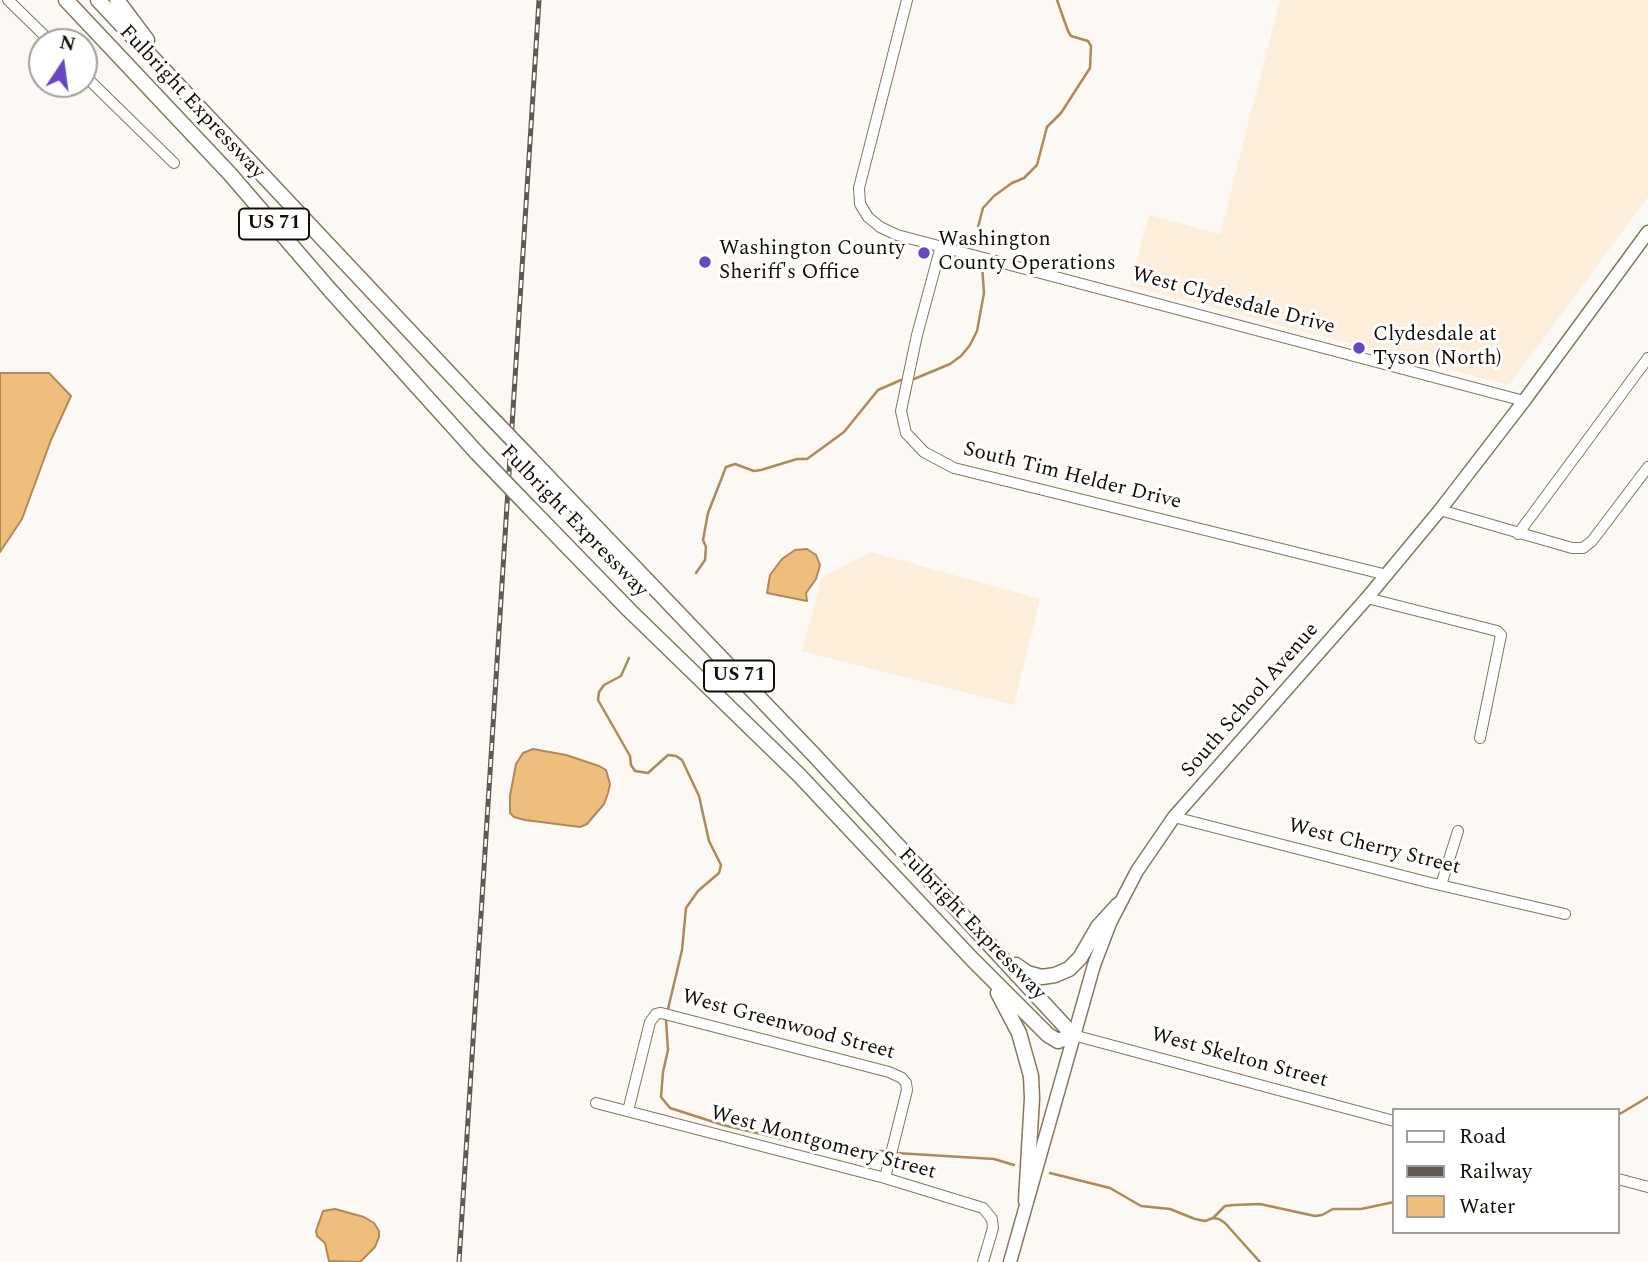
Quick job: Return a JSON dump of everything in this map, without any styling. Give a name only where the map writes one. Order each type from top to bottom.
[{"type":"highway","name":"Fulbright Expressway","points":[[66,0],[230,174],[477,453],[629,610],[799,775],[1048,1035],[1058,1041],[1073,1035]]},
{"type":"highway","name":"Fulbright Expressway","points":[[98,0],[945,895]]},
{"type":"highway","points":[[117,0],[190,97]]},
{"type":"highway","points":[[945,895],[1018,967],[1042,977],[1063,972],[1075,964],[1098,927],[1118,905]]},
{"type":"highway","name":"US 71","points":[[945,895],[1073,1035]]},
{"type":"highway","points":[[972,958],[1006,1006],[1029,1062],[1032,1098],[1026,1201]]},
{"type":"main road","name":"South School Avenue","points":[[1010,1262],[1094,965],[1118,905],[1146,856],[1174,817],[1387,575],[1440,510],[1648,232]]},
{"type":"street","points":[[8,0],[37,28]]},
{"type":"street","name":"West Clydesdale Drive","points":[[907,0],[859,188],[860,204],[868,217],[880,227],[941,246],[1524,401]]},
{"type":"street","points":[[98,89],[174,163]]},
{"type":"street","name":"South Tim Helder Drive","points":[[941,246],[917,335],[900,417],[905,433],[924,452],[954,468],[1387,575]]},
{"type":"street","points":[[1518,534],[1648,358]]},
{"type":"street","points":[[1440,510],[1518,534],[1572,548],[1583,548],[1592,541],[1648,467]]},
{"type":"street","points":[[1367,598],[1496,631],[1501,635],[1480,738]]},
{"type":"street","name":"West Cherry Street","points":[[1174,817],[1565,914]]},
{"type":"street","points":[[1441,885],[1458,831]]},
{"type":"street","name":"West Greenwood Street","points":[[628,1111],[650,1022],[656,1014],[665,1013],[889,1072],[902,1078],[907,1090],[885,1178]]},
{"type":"street","name":"West Skelton Street","points":[[1073,1035],[1392,1120]]},
{"type":"street","name":"West Montgomery Street","points":[[596,1103],[885,1178],[983,1208],[992,1219],[993,1228],[983,1262]]},
{"type":"street","points":[[1620,1180],[1648,1187]]},
{"type":"shaded area","points":[[1280,0],[1648,0],[1648,197],[1509,385],[1130,286],[1149,215],[1220,234]]},
{"type":"shaded area","points":[[871,552],[1040,599],[1014,705],[802,651],[822,577]]},
{"type":"water","points":[[0,373],[49,373],[71,396],[51,440],[22,519],[0,552]]},
{"type":"water","points":[[807,549],[816,555],[820,565],[816,579],[806,593],[807,601],[767,593],[770,575],[782,559],[795,550]]},
{"type":"water","points":[[533,749],[566,755],[606,770],[610,784],[608,793],[604,804],[587,824],[580,827],[525,820],[510,813],[516,764],[523,753]]},
{"type":"water","points":[[335,1209],[364,1217],[374,1223],[379,1231],[375,1247],[360,1262],[329,1261],[325,1243],[317,1236],[316,1231],[323,1211]]},
{"type":"waterway","points":[[982,246],[978,227],[983,208],[994,196],[1024,178],[1037,165],[1047,127],[1061,113],[1090,68],[1091,46],[1088,41],[1071,36],[1057,0]]},
{"type":"waterway","points":[[914,379],[950,364],[970,345],[977,331],[984,293],[982,265]]},
{"type":"waterway","points":[[696,573],[705,560],[706,547],[703,540],[708,513],[726,467],[735,464],[754,471],[797,459],[807,459],[844,432],[878,390],[901,380]]},
{"type":"waterway","points":[[629,658],[621,676],[604,685],[598,700],[630,756],[635,771],[648,773],[668,755],[682,760],[699,796],[709,841],[721,865],[719,873],[698,891],[686,908],[682,950],[668,1009]]},
{"type":"waterway","points":[[666,1020],[668,1050],[661,1097],[670,1108],[723,1125],[833,1151],[885,1151]]},
{"type":"waterway","points":[[1620,1114],[1648,1097]]},
{"type":"waterway","points":[[896,1153],[994,1159],[1014,1165]]},
{"type":"waterway","points":[[1050,1173],[1110,1188],[1141,1206],[1170,1209],[1205,1221],[1213,1218],[1225,1206],[1234,1205],[1260,1204],[1315,1216],[1333,1209],[1361,1209],[1392,1202]]},
{"type":"waterway","points":[[1213,1218],[1225,1223],[1260,1262]]},
{"type":"railway","points":[[459,1262],[539,0]]},
{"type":"place","name":"Washington County Operations","points":[[924,253]]},
{"type":"place","name":"Washington County Sheriff's Office","points":[[705,262]]},
{"type":"place","name":"Clydesdale at Tyson (North)","points":[[1359,348]]}]
